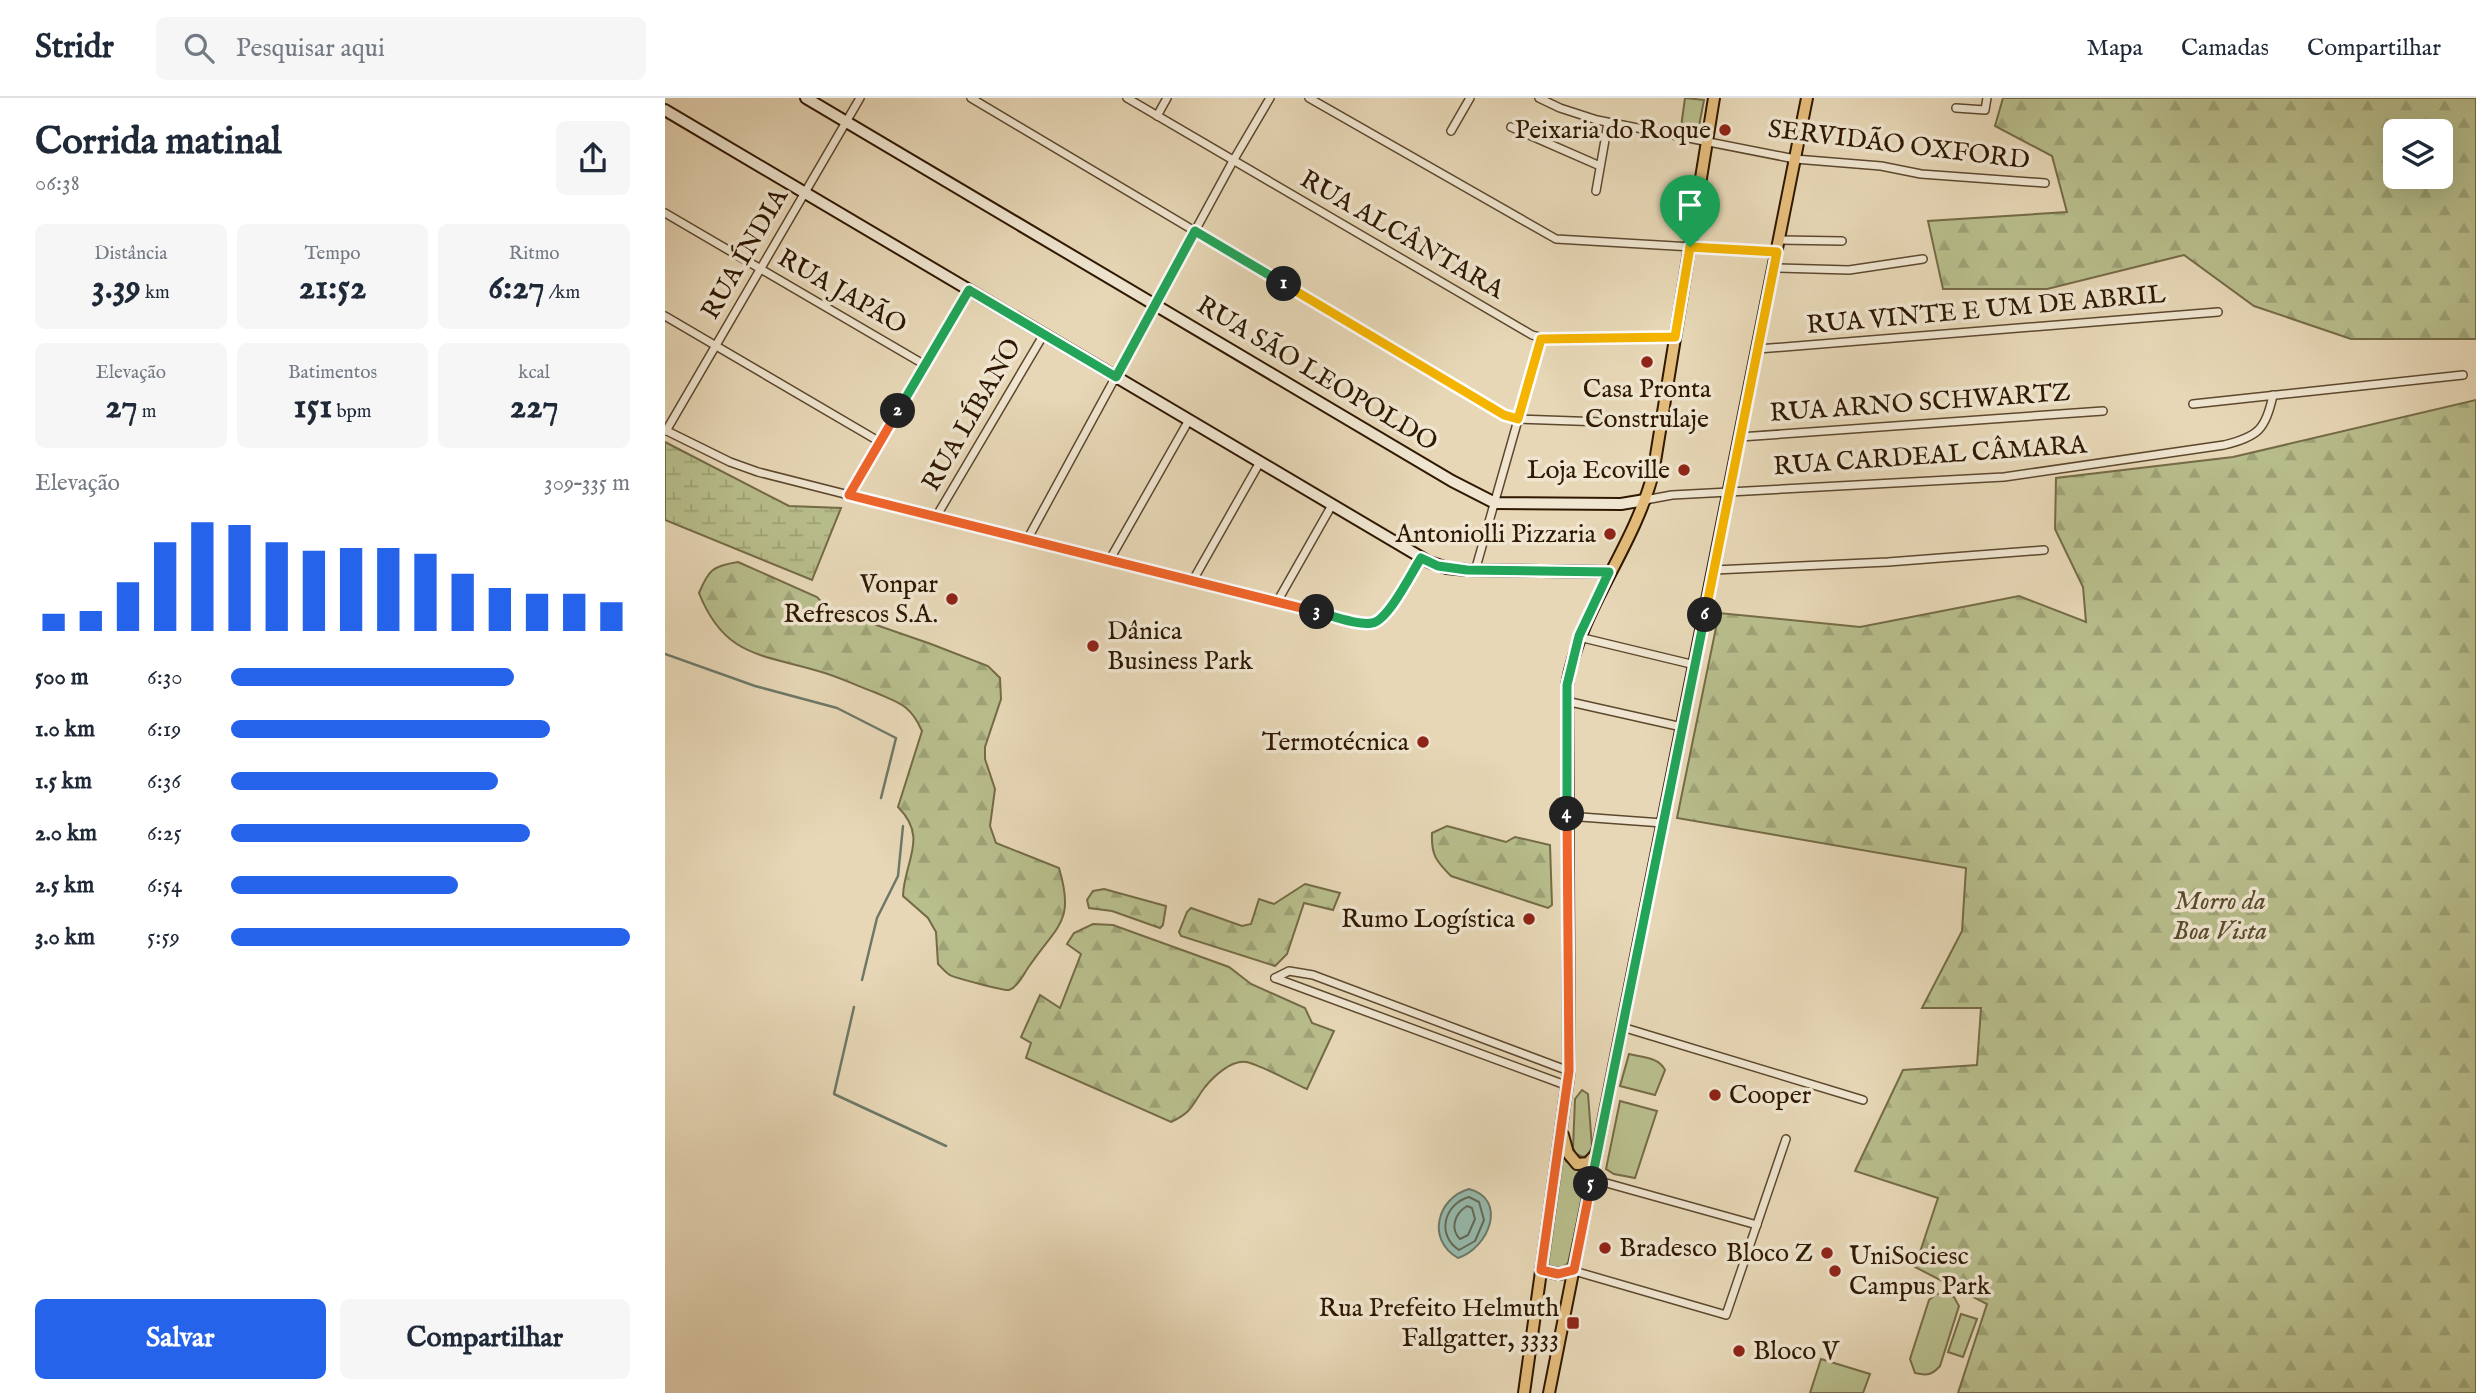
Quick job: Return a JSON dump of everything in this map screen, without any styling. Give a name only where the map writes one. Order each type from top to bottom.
[{"type":"main road","points":[[1524,1393],[1569,1071],[1566,701],[1569,670],[1579,636],[1645,500],[1653,474],[1714,98]]},
{"type":"main road","points":[[1549,1393],[1807,98]]},
{"type":"main road","points":[[1562,1122],[1564,1143],[1574,1161],[1581,1165],[1588,1163],[1598,1151]]},
{"type":"main road","points":[[1541,1270],[1558,1274],[1574,1270]]},
{"type":"street","name":"RUA SÃO LEOPOLDO","points":[[806,98],[1452,481],[1495,503],[1621,504],[1645,500]]},
{"type":"street","name":"RUA ÍNDIA","points":[[665,430],[860,98]]},
{"type":"street","points":[[971,98],[1504,415],[1518,419],[1661,424]]},
{"type":"street","name":"RUA ALCÂNTARA","points":[[1127,98],[1541,339]]},
{"type":"street","points":[[1157,116],[1167,98]]},
{"type":"street","points":[[1027,540],[1270,98]]},
{"type":"street","points":[[1309,98],[1548,235],[1565,240],[1690,247],[1778,246],[1842,241]]},
{"type":"street","points":[[1451,131],[1470,98]]},
{"type":"street","name":"SERVIDÃO OXFORD","points":[[1539,98],[1579,115],[1608,123],[1708,140],[1795,159],[1868,164],[1921,174],[2045,183]]},
{"type":"street","points":[[1956,108],[1985,110],[1987,98]]},
{"type":"street","points":[[665,110],[1421,558],[1447,568],[1475,571],[1609,572]]},
{"type":"street","points":[[1596,191],[1608,123]]},
{"type":"street","points":[[1511,127],[1600,166]]},
{"type":"street","name":"RUA JAPÃO","points":[[665,213],[925,365]]},
{"type":"street","points":[[1774,268],[1849,270],[1923,259]]},
{"type":"street","points":[[849,495],[969,290]]},
{"type":"street","name":"RUA VINTE E UM DE ABRIL","points":[[1758,349],[2218,312]]},
{"type":"street","points":[[665,316],[880,442]]},
{"type":"street","name":"RUA LÍBANO","points":[[936,517],[1044,334]]},
{"type":"street","points":[[1475,571],[1541,339],[1675,337]]},
{"type":"street","points":[[2193,404],[2463,375]]},
{"type":"street","name":"RUA CARDEAL CÂMARA","points":[[1645,500],[1672,495],[2004,477],[2224,445],[2238,442],[2259,431],[2269,416],[2273,395]]},
{"type":"street","name":"RUA ARNO SCHWARTZ","points":[[1740,437],[2103,411]]},
{"type":"street","points":[[1109,561],[1189,420]]},
{"type":"street","points":[[665,430],[744,467],[1192,582],[1365,623],[1379,621],[1388,611],[1421,558]]},
{"type":"street","points":[[1192,582],[1260,462]]},
{"type":"street","points":[[1277,602],[1332,505]]},
{"type":"street","points":[[1714,570],[1909,561],[2044,550]]},
{"type":"street","points":[[1579,636],[1695,665]]},
{"type":"street","points":[[1566,701],[1682,727]]},
{"type":"street","points":[[1567,816],[1663,823]]},
{"type":"street","points":[[1568,1086],[1275,978],[1289,971],[1298,972],[1569,1071]]},
{"type":"street","points":[[1371,1013],[1375,999]]},
{"type":"street","points":[[1622,1027],[1863,1100]]},
{"type":"street","points":[[1574,1270],[1726,1315],[1786,1139]]},
{"type":"street","points":[[1592,1179],[1757,1225]]},
{"type":"green space","points":[[1685,98],[1704,100],[1699,126],[1695,129],[1681,127]]},
{"type":"green space","points":[[2003,98],[2476,98],[2476,339],[2351,339],[2254,306],[2184,255],[2047,289],[1943,289],[1928,221],[2067,212],[2052,156],[1995,126]]},
{"type":"green space","name":"Morro da Boa Vista","points":[[2476,400],[2476,1393],[1958,1393],[1987,1304],[1915,1267],[1938,1198],[1855,1171],[1903,1070],[1977,1065],[1981,1008],[1922,1008],[1962,931],[1966,868],[1677,818],[1719,613],[1860,627],[2019,596],[2086,622],[2083,587],[2055,529],[2056,478],[2233,457]]},
{"type":"green space","points":[[665,442],[789,506],[841,508],[812,580],[665,520]]},
{"type":"green space","points":[[738,562],[817,597],[827,608],[988,666],[1000,678],[1001,699],[985,747],[985,759],[995,789],[990,826],[996,843],[1059,868],[1065,900],[1064,912],[1056,931],[1018,983],[1009,990],[947,973],[938,964],[936,932],[928,918],[903,896],[913,840],[907,818],[898,807],[922,731],[918,722],[908,710],[890,699],[832,675],[761,655],[732,641],[709,614],[699,593],[713,570]]},
{"type":"green space","points":[[1447,826],[1506,842],[1515,837],[1550,845],[1552,905],[1548,908],[1451,876],[1435,857],[1432,847],[1432,833]]},
{"type":"green space","points":[[1305,884],[1340,893],[1333,910],[1304,903],[1287,954],[1275,966],[1181,936],[1179,932],[1191,908],[1242,926],[1251,924],[1259,899],[1274,904]]},
{"type":"green space","points":[[1104,889],[1166,906],[1163,925],[1160,928],[1112,911],[1089,908],[1087,900],[1093,891]]},
{"type":"green space","points":[[1093,924],[1113,925],[1229,967],[1251,984],[1305,1008],[1312,1023],[1334,1031],[1307,1089],[1259,1066],[1240,1062],[1218,1074],[1188,1111],[1171,1122],[1026,1058],[1031,1043],[1021,1037],[1040,995],[1060,1008],[1081,954],[1067,944],[1074,933]]},
{"type":"green space","points":[[1629,1054],[1659,1062],[1665,1070],[1655,1095],[1620,1086]]},
{"type":"green space","points":[[1582,1090],[1588,1094],[1592,1147],[1588,1155],[1583,1157],[1576,1154],[1573,1148],[1575,1099]]},
{"type":"green space","points":[[1620,1101],[1657,1111],[1635,1178],[1614,1174],[1606,1169]]},
{"type":"green space","points":[[1563,1153],[1566,1161],[1573,1166],[1590,1165],[1568,1263],[1561,1269],[1552,1269],[1545,1260]]},
{"type":"green space","points":[[1942,1293],[1954,1297],[1959,1306],[1940,1366],[1929,1374],[1915,1373],[1910,1359],[1929,1300]]},
{"type":"green space","points":[[1961,1314],[1977,1319],[1963,1357],[1948,1352]]},
{"type":"green space","points":[[1821,1359],[1870,1374],[1863,1393],[1810,1393]]},
{"type":"water","points":[[1469,1189],[1481,1194],[1488,1203],[1490,1224],[1478,1244],[1469,1253],[1458,1258],[1442,1241],[1439,1220],[1449,1201]]},
{"type":"waterway","points":[[665,654],[755,686],[837,708],[896,738],[881,798]]},
{"type":"waterway","points":[[862,980],[877,918],[898,876],[903,826]]},
{"type":"waterway","points":[[854,1007],[834,1094],[946,1146]]},
{"type":"place","name":"Peixaria do Roque","points":[[1725,130]]},
{"type":"place","name":"Casa Pronta Construlaje","points":[[1647,362]]},
{"type":"place","name":"Loja Ecoville","points":[[1684,470]]},
{"type":"place","name":"Antoniolli Pizzaria","points":[[1610,534]]},
{"type":"place","name":"Vonpar Refrescos S.A.","points":[[952,599]]},
{"type":"place","name":"Dânica Business Park","points":[[1093,646]]},
{"type":"place","name":"Termotécnica","points":[[1423,742]]},
{"type":"place","name":"Rumo Logística","points":[[1529,919]]},
{"type":"place","name":"Cooper","points":[[1715,1095]]},
{"type":"place","name":"Bradesco","points":[[1605,1248]]},
{"type":"place","name":"Bloco Z","points":[[1827,1253]]},
{"type":"place","name":"UniSociesc Campus Park","points":[[1835,1271]]},
{"type":"place","name":"Rua Prefeito Helmuth Fallgatter, 3333","points":[[1573,1323]]},
{"type":"place","name":"Bloco V","points":[[1739,1351]]},
{"type":"route","points":[[1195,231],[1504,415],[1518,419],[1541,339],[1675,337],[1690,247],[1777,252],[1574,1270],[1554,1274],[1541,1270],[1569,1071],[1567,685],[1579,636],[1609,572],[1467,570],[1438,566],[1421,558],[1383,617],[1379,621],[1365,623],[849,495],[969,290],[1116,377],[1195,231]]}]
